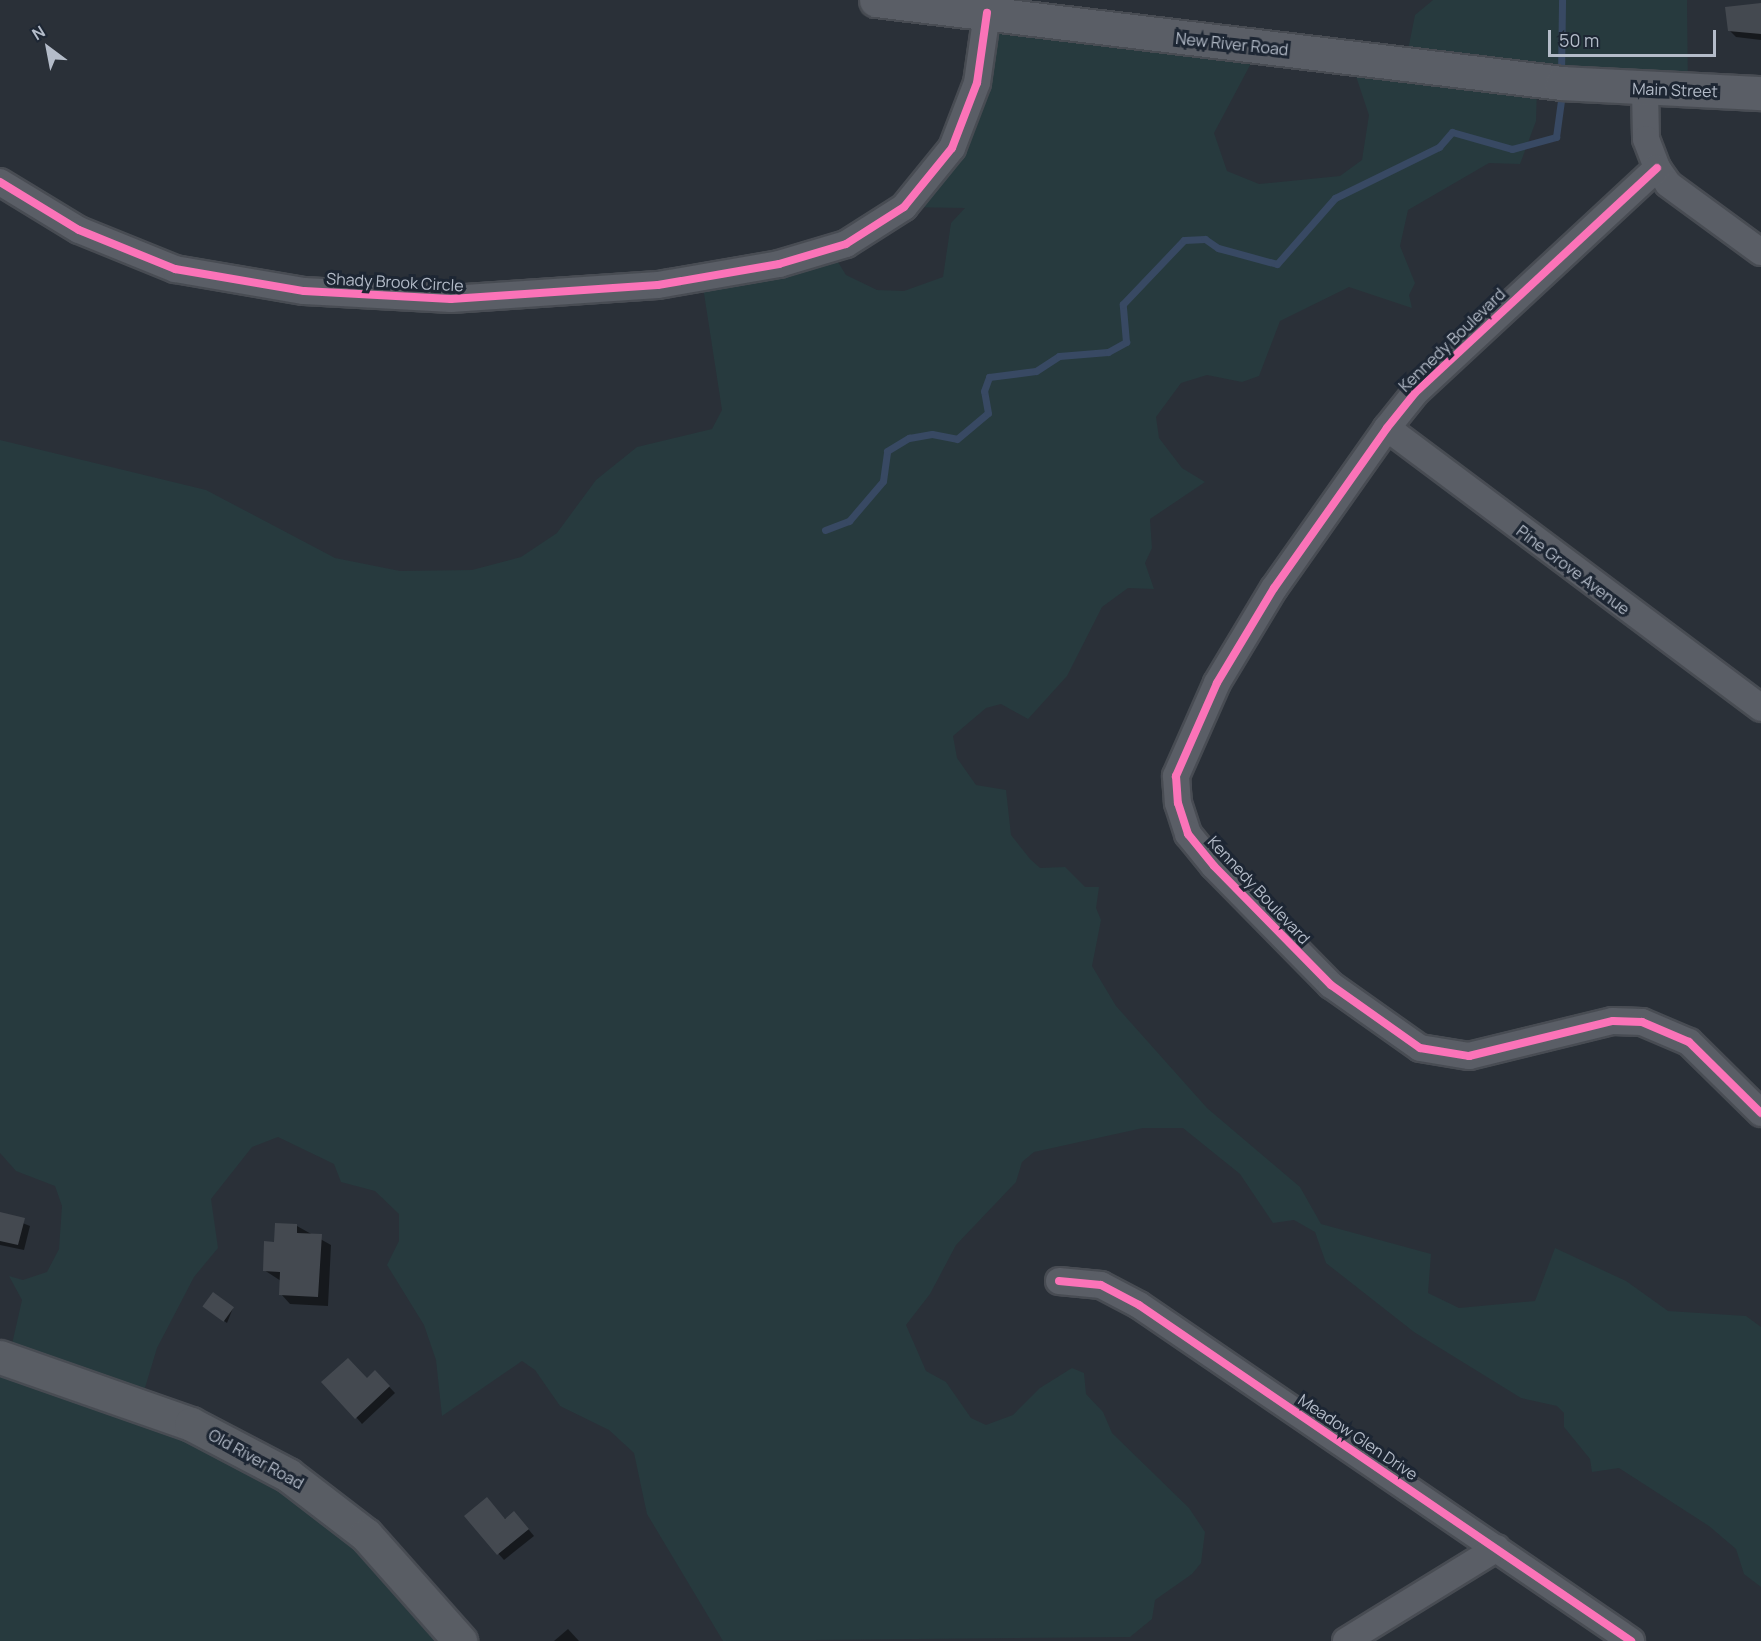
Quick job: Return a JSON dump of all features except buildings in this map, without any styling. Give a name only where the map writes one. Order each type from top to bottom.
[{"type":"main road","name":"Old River Road","points":[[0,1357],[191,1424],[288,1475],[366,1534],[460,1641]]},
{"type":"street","name":"New River Road","points":[[876,0],[1589,85]]},
{"type":"street","name":"Shady Brook Circle","points":[[0,182],[79,230],[176,269],[304,291],[462,299],[658,285],[778,264],[846,244],[904,207],[952,148],[977,83],[987,13]]},
{"type":"street","name":"Main Street","points":[[1589,85],[1645,90],[1761,93]]},
{"type":"street","points":[[1645,90],[1646,139],[1657,168],[1668,184],[1761,252]]},
{"type":"street","name":"Kennedy Boulevard","points":[[1657,168],[1432,377],[1387,428],[1274,588],[1217,683],[1176,776],[1188,834],[1331,985],[1419,1048],[1469,1056],[1613,1021],[1642,1022],[1689,1042],[1761,1113]]},
{"type":"street","name":"Pine Grove Avenue","points":[[1387,428],[1761,708]]},
{"type":"street","name":"Meadow Glen Drive","points":[[1059,1281],[1101,1286],[1139,1305],[1631,1641]]},
{"type":"street","points":[[1346,1641],[1497,1548]]},
{"type":"green space","points":[[1433,0],[1687,0],[1688,94],[1537,88],[1536,121],[1520,164],[1489,163],[1408,210],[1400,246],[1415,283],[1409,295],[1412,308],[1349,287],[1280,321],[1259,376],[1242,382],[1207,375],[1181,383],[1156,417],[1159,438],[1182,468],[1205,482],[1150,519],[1152,548],[1145,563],[1154,589],[1128,588],[1102,607],[1067,676],[1028,719],[1001,704],[986,708],[953,736],[957,758],[976,785],[1006,790],[1011,835],[1030,859],[1040,868],[1065,867],[1085,887],[1099,887],[1096,908],[1101,920],[1092,966],[1116,1006],[1207,1108],[1300,1187],[1321,1224],[1431,1254],[1428,1293],[1459,1308],[1535,1301],[1555,1248],[1626,1281],[1668,1311],[1746,1316],[1761,1327],[1761,1587],[1744,1574],[1736,1549],[1709,1526],[1619,1468],[1592,1472],[1590,1459],[1564,1427],[1564,1413],[1557,1406],[1521,1398],[1414,1332],[1326,1263],[1315,1232],[1294,1220],[1273,1223],[1240,1174],[1183,1128],[1143,1128],[1034,1152],[1022,1162],[1016,1182],[956,1245],[930,1294],[906,1325],[926,1371],[946,1382],[971,1418],[986,1425],[1013,1415],[1040,1388],[1072,1368],[1084,1373],[1086,1394],[1103,1412],[1112,1433],[1189,1508],[1205,1532],[1201,1563],[1192,1574],[1155,1600],[1152,1619],[1130,1637],[723,1641],[647,1514],[634,1453],[609,1430],[560,1406],[535,1370],[522,1361],[442,1416],[436,1360],[424,1325],[387,1265],[399,1241],[399,1214],[375,1191],[341,1182],[334,1164],[278,1137],[252,1147],[211,1199],[218,1248],[194,1277],[157,1348],[141,1401],[302,1488],[458,1641],[0,1641],[0,1355],[10,1353],[22,1300],[9,1276],[23,1280],[47,1272],[59,1249],[62,1206],[55,1186],[16,1171],[0,1153],[0,440],[206,490],[335,558],[400,571],[472,570],[521,557],[557,533],[596,480],[637,447],[712,429],[722,410],[703,287],[833,254],[846,275],[877,290],[904,291],[943,277],[951,223],[965,208],[904,207],[952,148],[987,13],[1257,52],[1214,133],[1227,171],[1259,184],[1340,176],[1362,160],[1369,115],[1352,64],[1404,70],[1415,15]]},
{"type":"waterway","points":[[1561,75],[1562,0]]},
{"type":"waterway","points":[[825,530],[849,521],[883,481],[887,451],[909,438],[932,434],[957,439],[988,413],[984,391],[989,377],[1036,371],[1059,356],[1108,352],[1126,342],[1123,304],[1184,240],[1205,239],[1218,248],[1277,264],[1335,198],[1439,147],[1452,132],[1512,149],[1556,137],[1562,93]]},
{"type":"cycle path","points":[[0,182],[79,230],[175,269],[304,291],[451,299],[658,285],[779,264],[846,244],[904,207],[952,148],[977,83],[987,13]]},
{"type":"cycle path","points":[[1657,168],[1415,393],[1387,428],[1274,588],[1217,683],[1176,776],[1178,803],[1188,834],[1214,866],[1331,985],[1420,1048],[1469,1056],[1613,1021],[1642,1022],[1689,1042],[1761,1113]]},
{"type":"cycle path","points":[[1059,1281],[1101,1285],[1139,1305],[1631,1641]]}]
